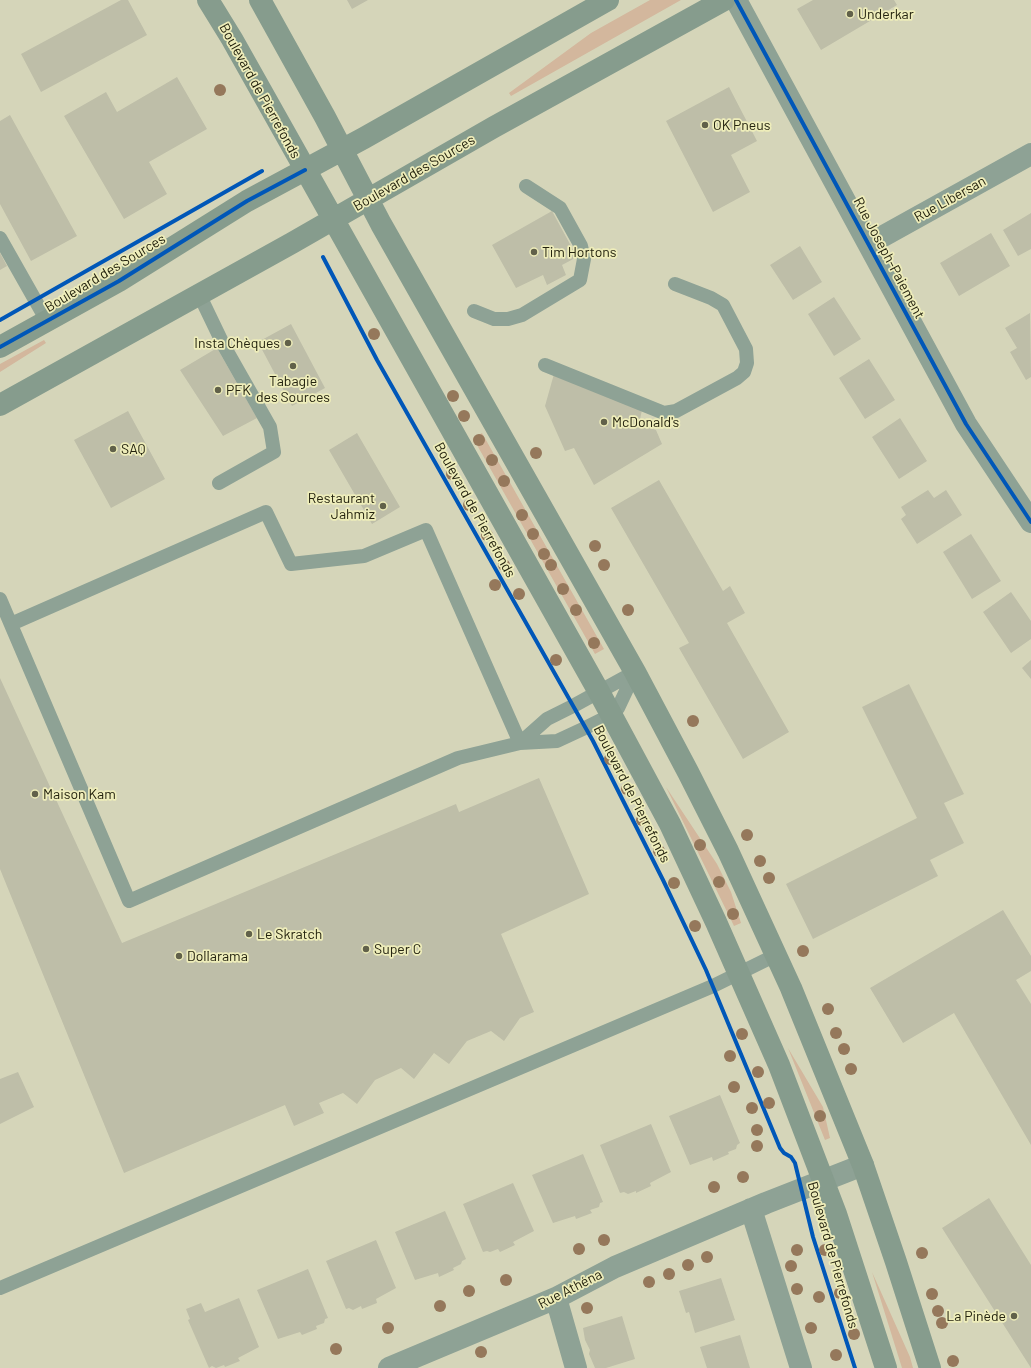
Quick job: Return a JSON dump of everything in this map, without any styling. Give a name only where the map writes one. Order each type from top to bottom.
[{"type":"main road","name":"Boulevard de Pierrefonds","points":[[208,0],[232,39],[599,692],[670,824],[739,973],[776,1058],[824,1180],[871,1316],[886,1368]]},
{"type":"main road","points":[[260,0],[325,117],[368,199],[634,672],[704,802],[776,955],[821,1060],[863,1165],[930,1368]]},
{"type":"main road","name":"Boulevard des Sources","points":[[0,347],[119,281],[247,200],[342,150],[608,0]]},
{"type":"main road","name":"Boulevard des Sources","points":[[0,405],[333,220],[494,127],[724,0]]},
{"type":"street","name":"Rue Joseph-Paiement","points":[[736,0],[966,424],[1031,522]]},
{"type":"street","name":"Rue Libersan","points":[[869,244],[1031,154]]},
{"type":"street","name":"Rue Athéna","points":[[389,1368],[556,1298],[615,1267],[750,1209],[863,1165]]},
{"type":"street","points":[[750,1209],[801,1368]]},
{"type":"street","points":[[556,1298],[576,1368]]},
{"type":"lane","points":[[474,311],[494,319],[508,319],[522,315],[580,280],[584,259],[580,246],[560,208],[526,186]]},
{"type":"lane","points":[[0,238],[47,321]]},
{"type":"lane","points":[[545,365],[664,413],[676,411],[737,378],[744,372],[747,363],[746,349],[723,305],[711,298],[675,284]]},
{"type":"lane","points":[[199,294],[224,346],[270,427],[274,452],[219,483]]},
{"type":"lane","points":[[11,624],[266,512],[291,564],[364,556],[426,530],[520,743]]},
{"type":"lane","points":[[0,599],[129,901],[458,758],[520,743],[558,741],[611,714],[621,703],[634,672]]},
{"type":"lane","points":[[520,743],[547,718],[599,692],[634,672]]},
{"type":"lane","points":[[0,1288],[713,986],[776,955]]},
{"type":"shaded area","points":[[650,0],[681,0],[511,96],[509,93],[591,33]]},
{"type":"shaded area","points":[[44,340],[46,343],[0,372],[0,364]]},
{"type":"shaded area","points":[[482,433],[604,649],[595,654],[473,438]]},
{"type":"shaded area","points":[[666,787],[717,864],[731,892],[741,923],[734,926]]},
{"type":"shaded area","points":[[788,1048],[823,1107],[830,1138],[825,1140]]},
{"type":"shaded area","points":[[872,1272],[910,1357],[913,1368],[902,1368]]},
{"type":"building","points":[[121,0],[128,0],[147,35],[41,92],[21,54]]},
{"type":"building","points":[[347,0],[368,0],[352,9]]},
{"type":"building","points":[[813,0],[894,0],[897,5],[821,50],[797,9]]},
{"type":"building","points":[[177,77],[207,129],[149,162],[167,194],[124,219],[64,116],[106,92],[117,112]]},
{"type":"building","points":[[729,87],[757,141],[731,155],[750,192],[713,212],[666,121]]},
{"type":"building","points":[[10,115],[77,236],[31,261],[0,204],[0,121]]},
{"type":"building","points":[[552,211],[577,257],[562,265],[566,275],[547,285],[543,275],[516,288],[492,245]]},
{"type":"building","points":[[1031,213],[1031,249],[1018,256],[1003,230]]},
{"type":"building","points":[[991,233],[1010,266],[959,296],[940,263]]},
{"type":"building","points":[[800,246],[822,282],[793,300],[770,265]]},
{"type":"building","points":[[0,253],[7,266],[0,270]]},
{"type":"building","points":[[834,297],[861,339],[834,356],[808,314]]},
{"type":"building","points":[[1030,313],[1031,377],[1026,380],[1010,352],[1017,348],[1005,328]]},
{"type":"building","points":[[291,324],[325,388],[292,406],[258,342]]},
{"type":"building","points":[[217,348],[257,418],[223,436],[180,370]]},
{"type":"building","points":[[869,359],[895,400],[865,419],[839,378]]},
{"type":"building","points":[[554,374],[642,410],[639,424],[656,430],[662,444],[594,485],[574,448],[565,451],[545,406]]},
{"type":"building","points":[[128,411],[165,479],[111,508],[74,440]]},
{"type":"building","points":[[900,418],[927,461],[899,479],[872,437]]},
{"type":"building","points":[[357,433],[400,507],[372,524],[329,450]]},
{"type":"building","points":[[659,480],[723,591],[730,586],[745,613],[727,623],[789,732],[743,759],[679,648],[689,643],[611,508]]},
{"type":"building","points":[[928,490],[934,498],[946,490],[962,515],[917,544],[901,519],[906,515],[901,507]]},
{"type":"building","points":[[971,534],[1001,581],[972,599],[943,552]]},
{"type":"building","points":[[1011,592],[1031,621],[1031,639],[1011,653],[983,612]]},
{"type":"building","points":[[1031,660],[1031,679],[1022,668]]},
{"type":"building","points":[[0,678],[122,943],[456,804],[459,812],[539,778],[589,894],[501,934],[534,1012],[520,1018],[504,1041],[491,1031],[467,1041],[449,1064],[434,1053],[414,1079],[401,1068],[375,1080],[357,1104],[343,1093],[319,1103],[324,1113],[294,1126],[285,1105],[124,1173],[0,869]]},
{"type":"building","points":[[909,684],[964,794],[944,803],[964,843],[930,860],[938,876],[813,939],[786,884],[917,818],[862,707]]},
{"type":"building","points":[[1003,910],[1031,956],[1031,971],[1016,980],[1031,1004],[1031,1145],[954,1013],[903,1043],[870,988]]},
{"type":"building","points":[[18,1072],[34,1107],[0,1124],[0,1079]]},
{"type":"building","points":[[720,1095],[740,1143],[737,1145],[736,1149],[728,1152],[729,1154],[713,1161],[712,1157],[690,1165],[669,1116]]},
{"type":"building","points":[[651,1124],[671,1172],[650,1183],[651,1186],[636,1193],[636,1191],[628,1194],[624,1192],[620,1193],[600,1145]]},
{"type":"building","points":[[583,1154],[603,1202],[600,1203],[599,1207],[590,1210],[592,1213],[576,1219],[575,1216],[553,1223],[532,1175]]},
{"type":"building","points":[[513,1183],[534,1231],[513,1242],[515,1245],[500,1252],[498,1249],[490,1252],[483,1252],[463,1204]]},
{"type":"building","name":"La Pinède","points":[[989,1198],[1031,1265],[1031,1368],[942,1228]]},
{"type":"building","points":[[445,1211],[466,1259],[462,1261],[461,1264],[453,1268],[454,1270],[439,1277],[438,1273],[415,1280],[395,1232]]},
{"type":"building","points":[[376,1240],[396,1288],[376,1299],[377,1303],[362,1309],[361,1306],[353,1310],[349,1308],[346,1309],[326,1261]]},
{"type":"building","points":[[308,1269],[328,1318],[325,1319],[324,1323],[316,1326],[317,1329],[302,1335],[300,1332],[278,1339],[257,1290]]},
{"type":"building","points":[[721,1278],[735,1320],[695,1333],[689,1312],[686,1313],[679,1291]]},
{"type":"building","points":[[239,1298],[259,1347],[238,1358],[240,1361],[225,1367],[224,1365],[216,1368],[212,1366],[209,1368],[188,1320],[190,1319],[186,1309],[201,1303],[205,1312]]},
{"type":"building","points":[[622,1316],[635,1359],[606,1368],[595,1368],[589,1354],[590,1350],[585,1340],[583,1328]]},
{"type":"building","points":[[740,1335],[750,1368],[707,1368],[700,1347]]},
{"type":"cycle path","points":[[736,0],[966,424],[1031,522]]},
{"type":"cycle path","points":[[0,347],[119,281],[247,201],[305,170]]},
{"type":"cycle path","points":[[0,320],[262,171]]},
{"type":"cycle path","points":[[323,257],[377,360],[593,741],[663,880],[706,970],[780,1148],[784,1153],[791,1157],[795,1163],[813,1237],[855,1368]]},
{"type":"place","name":"Underkar","points":[[850,14]]},
{"type":"place","name":"OK Pneus","points":[[705,125]]},
{"type":"place","name":"Tim Hortons","points":[[534,252]]},
{"type":"place","name":"Insta Chèques","points":[[288,343]]},
{"type":"place","name":"Tabagie des Sources","points":[[293,366]]},
{"type":"place","name":"PFK","points":[[218,390]]},
{"type":"place","name":"McDonald's","points":[[604,422]]},
{"type":"place","name":"SAQ","points":[[113,449]]},
{"type":"place","name":"Restaurant Jahmiz","points":[[383,506]]},
{"type":"place","name":"Maison Kam","points":[[35,794]]},
{"type":"place","name":"Le Skratch","points":[[249,934]]},
{"type":"place","name":"Super C","points":[[366,949]]},
{"type":"place","name":"Dollarama","points":[[179,956]]},
{"type":"place","name":"La Pinède","points":[[1014,1316]]}]
